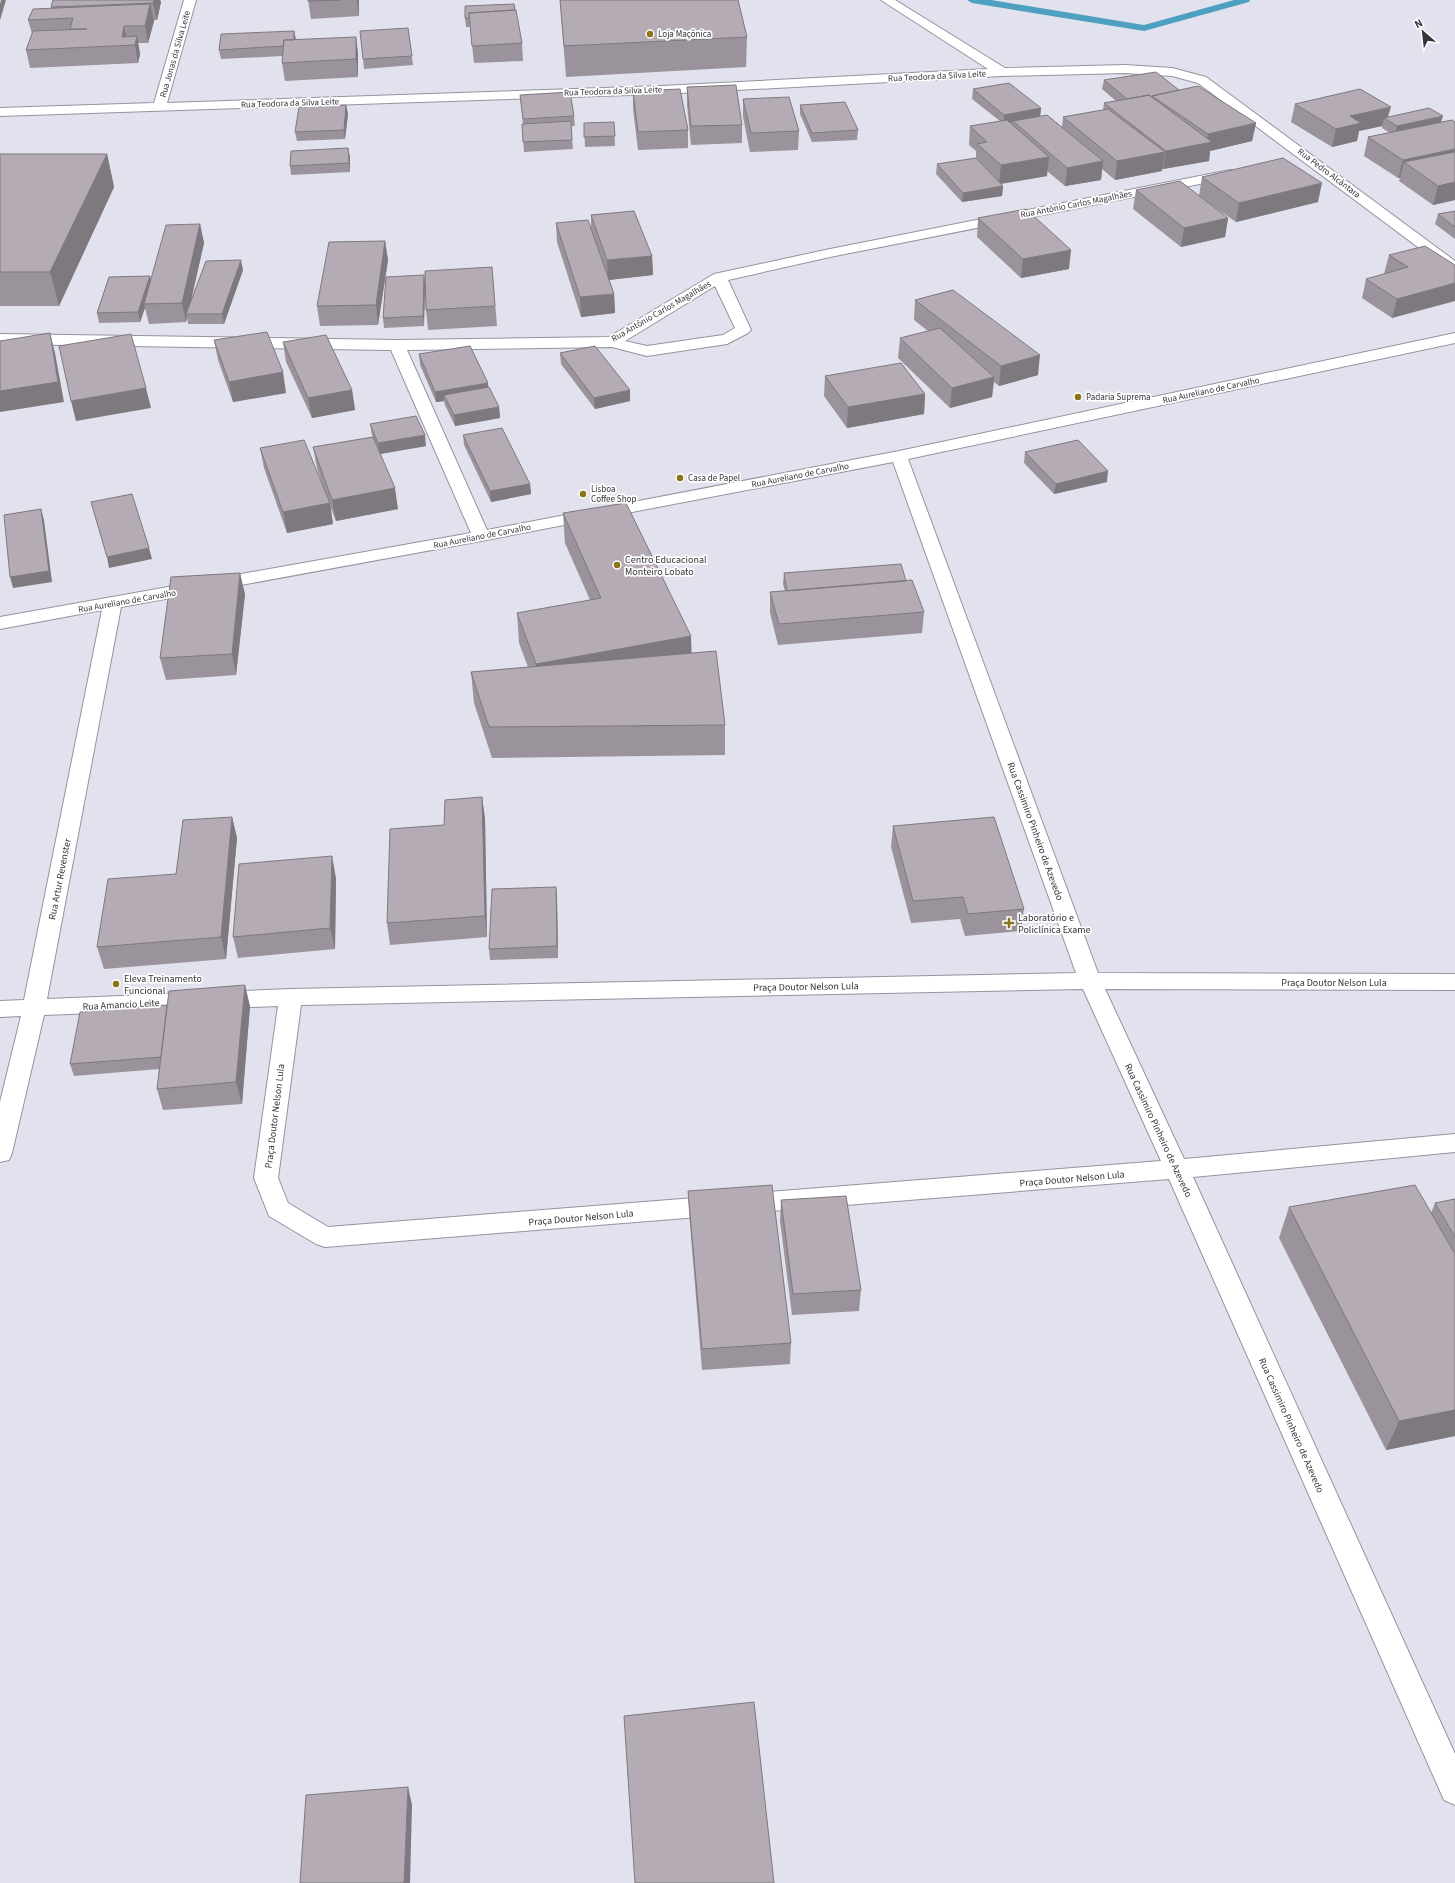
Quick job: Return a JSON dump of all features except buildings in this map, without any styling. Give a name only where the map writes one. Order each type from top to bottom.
[{"type":"street","name":"Rua Jonas da Silva Leite","points":[[159,107],[190,0]]},
{"type":"street","points":[[887,0],[1002,72]]},
{"type":"street","name":"Rua Teodora da Silva Leite","points":[[0,112],[661,90],[1002,72],[1125,69],[1172,72],[1202,80]]},
{"type":"street","name":"Rua Pedro Alcântara","points":[[1202,80],[1455,268]]},
{"type":"street","points":[[1287,163],[1310,159]]},
{"type":"street","name":"Rua Antônio Carlos Magalhães","points":[[0,340],[397,345],[612,342],[719,277],[830,252],[1240,172]]},
{"type":"street","points":[[612,342],[647,351],[727,339],[743,330],[719,277]]},
{"type":"street","name":"Rua Aureliano de Carvalho","points":[[0,623],[481,536],[899,456],[1455,338]]},
{"type":"street","points":[[397,345],[481,536]]},
{"type":"street","name":"Rua Cassimiro Pinheiro de Azevedo","points":[[899,456],[1090,981],[1177,1169],[1455,1789]]},
{"type":"street","name":"Rua Artur Revenster","points":[[0,1153],[34,1008],[113,603]]},
{"type":"street","name":"Praça Doutor Nelson Lula","points":[[1455,982],[1090,981],[291,997],[266,1178],[278,1209],[325,1237],[1177,1169],[1455,1143]]},
{"type":"street","name":"Rua Amancio Leite","points":[[0,1009],[291,997]]},
{"type":"waterway","points":[[972,0],[1144,28],[1245,0]]},
{"type":"place","name":"Loja Maçônica","points":[[650,34]]},
{"type":"place","name":"Padaria Suprema","points":[[1078,397]]},
{"type":"place","name":"Casa de Papel","points":[[680,478]]},
{"type":"place","name":"Lisboa Coffee Shop","points":[[583,494]]},
{"type":"place","name":"Centro Educacional Monteiro Lobato","points":[[617,565]]},
{"type":"place","name":"Laboratório e Policlínica Exame","points":[[1009,923]]},
{"type":"place","name":"Eleva Treinamento Funcional","points":[[116,984]]}]
